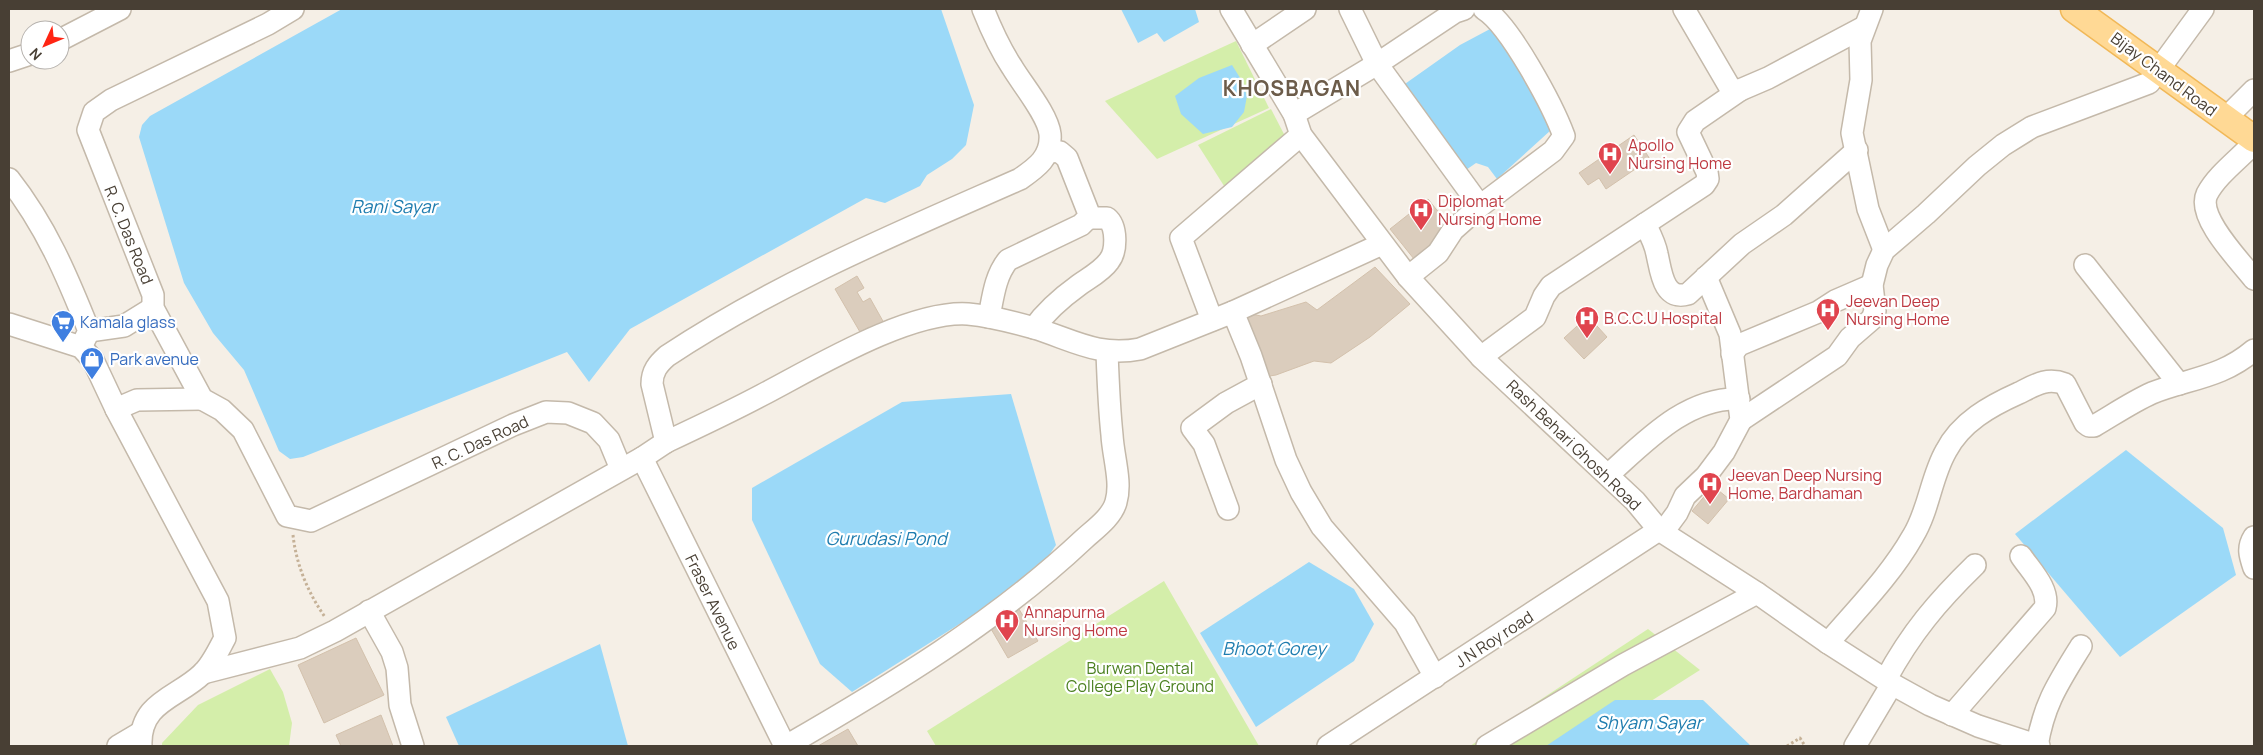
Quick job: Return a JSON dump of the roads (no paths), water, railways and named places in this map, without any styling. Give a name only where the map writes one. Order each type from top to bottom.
[{"type":"main road","name":"Bijay Chand Road","points":[[2074,9],[2254,139]]},
{"type":"street","points":[[70,35],[120,9]]},
{"type":"street","name":"R. C. Das Road","points":[[293,9],[268,24],[111,100],[94,112],[88,130],[153,295],[153,308],[202,399],[222,410],[243,430],[287,516],[311,521],[513,425],[546,412],[568,413],[593,422],[609,440],[621,469]]},
{"type":"street","points":[[666,442],[652,384],[652,376],[658,365],[667,356],[746,307],[830,264],[1020,179],[1040,166],[1048,151],[1050,134],[1042,116],[993,35],[983,9]]},
{"type":"street","name":"Rash Behari Ghosh Road","points":[[1231,9],[1294,114],[1301,135],[1408,277],[1482,357],[1635,501],[1661,531],[1758,592],[1828,643],[1889,682],[1952,715],[1978,726],[2038,746]]},
{"type":"street","points":[[1252,45],[1305,9]]},
{"type":"street","points":[[1350,9],[1377,64],[1480,206]]},
{"type":"street","points":[[1294,114],[1377,64],[1455,12],[1464,9]]},
{"type":"street","points":[[1408,277],[1438,253],[1448,235],[1480,206],[1553,151],[1564,136],[1541,87],[1503,27],[1484,9]]},
{"type":"street","points":[[1684,9],[1730,86],[1734,90],[1740,90]]},
{"type":"street","points":[[1740,410],[1841,352],[1850,338],[1872,319],[1876,311],[1872,285],[1877,265],[1884,250],[2003,144],[2032,126],[2149,83],[2203,9]]},
{"type":"street","points":[[1482,357],[1535,317],[1544,296],[1551,286],[1704,185],[1708,179],[1708,172],[1688,132],[1695,121],[1740,90],[1768,78],[1868,18]]},
{"type":"street","points":[[1868,18],[1860,41],[1860,80],[1852,132],[1868,209],[1884,250]]},
{"type":"street","points":[[2225,119],[2254,90]]},
{"type":"street","points":[[1212,320],[1181,238],[1301,135]]},
{"type":"street","points":[[2254,143],[2212,185],[2206,197],[2205,211],[2212,224],[2254,279]]},
{"type":"street","points":[[1645,224],[1655,246],[1664,284],[1672,293],[1680,296],[1688,294],[1742,244],[1784,215],[1857,150]]},
{"type":"street","points":[[989,317],[1000,269],[1008,260],[1081,225],[1088,218],[1089,214],[1067,158],[1060,152],[1048,151]]},
{"type":"street","points":[[9,178],[30,206],[62,264],[93,360],[116,409],[218,601],[226,638],[203,673]]},
{"type":"street","points":[[1034,328],[1052,306],[1101,269],[1113,255],[1113,225],[1111,220],[1107,218],[1088,218]]},
{"type":"street","points":[[118,746],[141,739],[155,706],[203,673],[300,648],[369,612],[642,458],[666,442],[887,332],[928,318],[968,314],[1034,328],[1082,346],[1107,352],[1140,349],[1233,312],[1382,244]]},
{"type":"street","points":[[2085,265],[2178,384]]},
{"type":"street","points":[[1661,531],[1677,513],[1685,496],[1706,476],[1724,452],[1740,410],[1730,334],[1706,277]]},
{"type":"street","points":[[1732,354],[1739,345],[1824,310],[1835,301],[1872,285]]},
{"type":"street","points":[[9,324],[85,339],[124,326],[153,308]]},
{"type":"street","points":[[1233,312],[1261,384],[1286,460],[1301,492],[1322,527],[1405,622],[1435,677]]},
{"type":"street","points":[[1828,643],[1894,566],[1914,534],[1945,452],[1958,432],[1975,417],[2001,401],[2054,380],[2065,384],[2085,423],[2089,426],[2094,426],[2150,394],[2178,384],[2210,376],[2238,364],[2254,350]]},
{"type":"street","points":[[786,746],[873,696],[1011,602],[1066,556],[1107,517],[1116,504],[1118,490],[1112,436],[1107,352]]},
{"type":"street","points":[[1228,509],[1204,444],[1192,428],[1226,403],[1261,384]]},
{"type":"street","points":[[116,409],[137,400],[202,399]]},
{"type":"street","points":[[1608,475],[1658,430],[1682,415],[1705,404],[1724,399],[1740,410]]},
{"type":"street","name":"Fraser Avenue","points":[[642,458],[786,746]]},
{"type":"street","name":"J N Roy road","points":[[1328,746],[1661,531]]},
{"type":"street","points":[[2254,537],[2250,544],[2250,555],[2254,568]]},
{"type":"street","points":[[1952,715],[2044,608],[2047,599],[2043,588],[2020,556]]},
{"type":"street","points":[[1856,746],[1919,625],[1939,600],[1976,565]]},
{"type":"street","points":[[1487,746],[1623,665],[1758,592]]},
{"type":"street","points":[[369,612],[392,652],[397,668],[400,705],[413,746]]},
{"type":"street","points":[[2038,746],[2041,719],[2048,701],[2081,646]]},
{"type":"water","name":"Rani Sayar","points":[[342,9],[941,9],[974,105],[966,145],[952,159],[927,175],[920,186],[885,203],[866,198],[630,329],[589,382],[567,352],[303,457],[290,459],[279,451],[244,370],[213,333],[184,283],[139,137],[142,125],[150,116]]},
{"type":"water","points":[[1121,9],[1195,9],[1199,22],[1164,42],[1157,33],[1138,43]]},
{"type":"water","points":[[1490,29],[1514,57],[1551,130],[1497,179],[1488,167],[1476,163],[1463,172],[1402,86],[1460,45]]},
{"type":"water","points":[[1232,65],[1242,81],[1247,96],[1244,112],[1232,127],[1203,134],[1181,114],[1175,96],[1199,78]]},
{"type":"water","name":"Gurudasi Pond","points":[[1011,394],[1056,545],[1034,577],[852,692],[820,664],[752,520],[752,488],[902,402]]},
{"type":"water","points":[[2126,450],[2223,528],[2236,575],[2120,657],[2015,534]]},
{"type":"water","name":"Bhoot Gorey","points":[[1309,562],[1354,589],[1374,624],[1354,661],[1256,727],[1200,633]]},
{"type":"water","points":[[600,644],[628,746],[459,746],[446,717]]},
{"type":"water","name":"Shyam Sayar","points":[[1615,700],[1703,700],[1751,746],[1546,746]]},
{"type":"place","name":"Apollo Nursing Home","points":[[1610,175]]},
{"type":"place","name":"Diplomat Nursing Home","points":[[1421,231]]},
{"type":"place","name":"Jeevan Deep Nursing Home","points":[[1828,331]]},
{"type":"place","name":"B.C.C.U Hospital","points":[[1587,339]]},
{"type":"place","name":"Kamala glass","points":[[63,343]]},
{"type":"place","name":"Park avenue","points":[[92,380]]},
{"type":"place","name":"Jeevan Deep Nursing Home, Bardhaman","points":[[1710,505]]},
{"type":"place","name":"Annapurna Nursing Home","points":[[1007,642]]},
{"type":"district","name":"KHOSBAGAN","points":[[1292,89]]},
{"type":"park label","name":"Burwan Dental College Play Ground","points":[[1140,677]]}]
